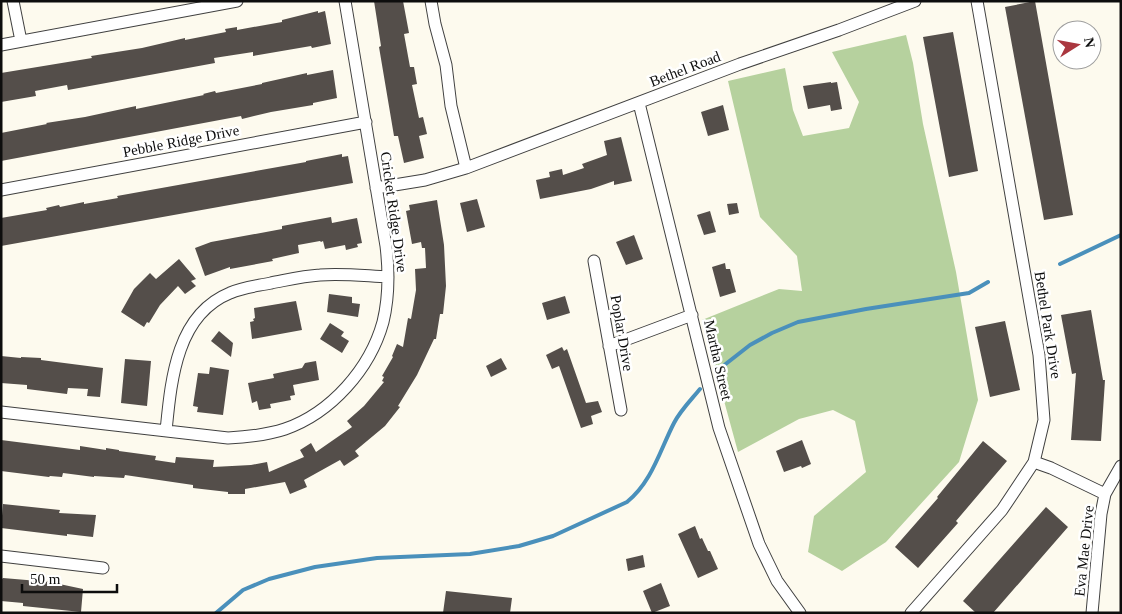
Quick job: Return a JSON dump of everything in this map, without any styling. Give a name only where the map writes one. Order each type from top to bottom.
[{"type":"street","points":[[13,1],[21,41]]},
{"type":"street","points":[[1,45],[237,1]]},
{"type":"street","name":"Cricket Ridge Drive","points":[[1,412],[228,438],[247,437],[285,429],[302,421],[317,412],[352,381],[369,355],[383,322],[388,278],[386,246],[345,1]]},
{"type":"street","points":[[431,1],[446,65],[451,106],[466,168]]},
{"type":"street","name":"Bethel Road","points":[[376,188],[424,180],[466,168],[740,64],[916,1]]},
{"type":"street","name":"Bethel Park Drive","points":[[911,613],[1002,510],[1034,462],[1044,420],[1039,355],[977,1]]},
{"type":"street","name":"Martha Street","points":[[638,103],[719,428],[759,544],[777,582],[800,613]]},
{"type":"street","name":"Pebble Ridge Drive","points":[[1,190],[366,122]]},
{"type":"street","name":"Poplar Drive","points":[[594,261],[621,410]]},
{"type":"street","points":[[166,431],[170,386],[179,354],[194,323],[202,312],[219,298],[249,287],[320,275],[388,278]]},
{"type":"street","points":[[609,346],[692,315]]},
{"type":"street","points":[[1034,462],[1051,468],[1105,494]]},
{"type":"street","name":"Eva Mae Drive","points":[[1092,613],[1101,514],[1105,494],[1121,466]]},
{"type":"street","points":[[1,556],[103,568]]},
{"type":"green space","points":[[906,35],[913,63],[923,124],[956,272],[978,400],[959,462],[886,542],[842,571],[808,552],[814,516],[866,472],[855,421],[833,410],[799,419],[738,452],[702,320],[779,289],[802,291],[797,256],[760,217],[728,81],[785,68],[793,110],[803,136],[849,128],[859,102],[832,52]]},
{"type":"building","points":[[374,1],[403,1],[409,33],[404,34],[410,67],[414,67],[417,84],[412,85],[419,118],[423,117],[427,134],[419,136],[424,158],[404,163],[398,136],[394,136],[379,47],[381,46]]},
{"type":"building","points":[[1035,1],[1073,215],[1044,220],[1005,7]]},
{"type":"building","points":[[318,11],[318,13],[325,11],[331,44],[253,56],[253,52],[214,58],[215,63],[68,90],[67,85],[35,91],[36,96],[1,102],[1,73],[92,58],[91,56],[226,32],[225,29],[237,27],[237,30],[282,22],[282,20]]},
{"type":"building","points":[[953,32],[978,171],[949,177],[923,37]]},
{"type":"building","points":[[333,70],[337,98],[313,103],[313,105],[242,119],[241,116],[1,161],[1,133],[136,106],[136,109],[307,73],[307,75]]},
{"type":"building","points":[[837,82],[842,109],[831,111],[830,105],[808,109],[803,86]]},
{"type":"building","points":[[723,105],[729,130],[708,136],[701,112]]},
{"type":"building","points":[[621,137],[632,181],[614,185],[614,181],[591,189],[540,199],[536,180],[550,177],[549,172],[562,169],[563,175],[584,168],[582,164],[607,155],[604,141]]},
{"type":"building","points":[[342,154],[342,157],[348,156],[353,183],[1,246],[1,218],[47,210],[46,208],[59,205],[60,207],[118,198],[117,196]]},
{"type":"building","points":[[477,199],[485,227],[467,232],[460,203]]},
{"type":"building","points":[[437,200],[444,245],[446,286],[443,314],[440,314],[436,339],[434,339],[417,375],[398,406],[400,407],[385,426],[355,451],[359,456],[344,466],[340,460],[304,480],[307,487],[290,494],[285,482],[245,489],[245,494],[228,494],[228,492],[193,488],[193,485],[125,475],[124,478],[63,473],[62,477],[49,477],[1,471],[1,440],[80,450],[80,446],[106,450],[106,448],[156,456],[155,460],[175,463],[176,457],[214,460],[213,467],[251,465],[267,462],[269,472],[304,457],[300,450],[311,443],[316,452],[352,427],[347,421],[364,406],[384,382],[382,381],[384,377],[382,376],[393,357],[397,344],[403,347],[408,318],[411,319],[416,290],[415,269],[426,268],[425,248],[422,248],[421,242],[412,244],[406,211],[410,210],[409,205]]},
{"type":"building","points":[[737,203],[739,213],[729,215],[727,204]]},
{"type":"building","points":[[710,211],[716,232],[704,235],[697,215]]},
{"type":"building","points":[[331,217],[332,223],[357,218],[362,243],[357,244],[358,247],[346,250],[345,245],[325,249],[323,241],[298,245],[299,253],[272,259],[273,261],[230,269],[230,267],[205,276],[195,248],[211,242],[282,229],[282,226]]},
{"type":"building","points":[[634,235],[643,259],[626,265],[616,242]]},
{"type":"building","points":[[179,259],[196,279],[191,281],[196,286],[185,294],[178,286],[160,305],[149,323],[147,322],[144,327],[121,312],[134,289],[150,273],[156,279]]},
{"type":"building","points":[[725,263],[726,269],[730,269],[736,292],[720,297],[712,267]]},
{"type":"building","points":[[329,294],[352,297],[352,303],[360,304],[358,317],[327,312]]},
{"type":"building","points":[[565,296],[570,313],[547,320],[542,303]]},
{"type":"building","points":[[296,301],[302,330],[252,339],[250,322],[254,321],[253,319],[255,318],[254,308]]},
{"type":"building","points":[[1091,310],[1103,380],[1105,380],[1101,441],[1071,440],[1076,373],[1072,374],[1061,315]]},
{"type":"building","points":[[1005,321],[1020,390],[990,397],[975,327]]},
{"type":"building","points":[[330,323],[344,332],[341,336],[349,341],[342,353],[320,339]]},
{"type":"building","points":[[219,331],[233,343],[231,357],[211,341]]},
{"type":"building","points":[[562,347],[564,351],[567,349],[586,403],[598,401],[602,412],[591,416],[593,424],[581,428],[559,366],[552,369],[546,355]]},
{"type":"building","points":[[1,356],[41,358],[41,360],[103,368],[100,397],[87,396],[88,389],[68,388],[67,394],[27,389],[27,385],[1,383]]},
{"type":"building","points":[[501,358],[507,369],[491,377],[486,366]]},
{"type":"building","points":[[125,359],[151,361],[147,406],[121,403]]},
{"type":"building","points":[[316,361],[319,380],[293,385],[295,395],[290,396],[291,400],[270,404],[271,408],[259,410],[257,401],[252,403],[248,383],[274,378],[273,374],[302,368],[305,363]]},
{"type":"building","points":[[210,367],[229,370],[223,415],[197,412],[198,407],[193,406],[198,373],[209,374]]},
{"type":"building","points":[[802,440],[811,464],[784,472],[776,451]]},
{"type":"building","points":[[983,441],[1007,461],[956,521],[958,523],[918,568],[895,547],[938,498]]},
{"type":"building","points":[[3,504],[60,510],[59,513],[96,515],[93,537],[67,534],[67,536],[1,528]]},
{"type":"building","points":[[1046,507],[1068,527],[993,613],[976,613],[963,601]]},
{"type":"building","points":[[695,526],[700,539],[702,538],[708,551],[710,551],[718,569],[698,578],[678,534]]},
{"type":"building","points":[[643,555],[645,567],[628,571],[626,559]]},
{"type":"building","points":[[3,578],[50,582],[83,589],[81,612],[23,606],[23,603],[1,601],[1,580]]},
{"type":"building","points":[[661,583],[670,606],[652,613],[643,591]]},
{"type":"building","points":[[446,591],[512,598],[510,613],[443,613]]},
{"type":"waterway","points":[[1060,264],[1121,235]]},
{"type":"waterway","points":[[718,370],[750,345],[798,322],[969,293],[988,282]]},
{"type":"waterway","points":[[216,613],[243,590],[269,579],[315,567],[377,558],[470,554],[519,546],[553,536],[627,502],[643,485],[655,465],[676,419],[700,389]]}]
